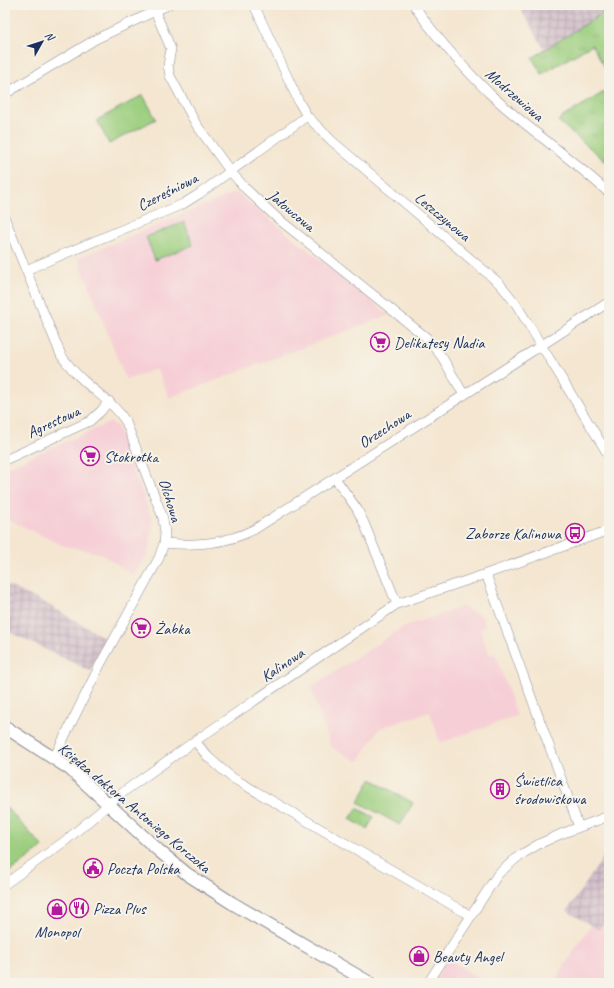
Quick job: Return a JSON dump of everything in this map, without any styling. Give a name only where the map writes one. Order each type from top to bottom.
[{"type":"street","points":[[5,94],[96,39],[168,5]]},
{"type":"street","name":"Leszczynowa","points":[[254,5],[292,88],[307,116],[332,141],[500,284],[516,304],[542,345],[609,456]]},
{"type":"street","name":"Modrzewiowa","points":[[414,5],[452,54],[490,93],[609,193]]},
{"type":"street","name":"Jałowcowa","points":[[156,10],[170,50],[168,65],[170,76],[196,124],[230,171],[246,189],[276,217],[427,338],[442,357],[464,395]]},
{"type":"street","name":"Czereśniowa","points":[[26,270],[183,204],[307,116]]},
{"type":"street","name":"Olchowa","points":[[5,219],[61,355],[84,382],[109,401],[120,412],[126,422],[163,518],[165,534],[164,543],[159,558],[101,663],[54,758]]},
{"type":"street","name":"Orzechowa","points":[[164,543],[192,545],[217,542],[242,536],[609,302]]},
{"type":"street","name":"Agrestowa","points":[[5,460],[90,421],[109,401]]},
{"type":"street","points":[[335,478],[357,509],[364,523],[397,604]]},
{"type":"street","name":"Kalinowa","points":[[5,884],[65,841],[108,803],[195,741],[397,604],[609,530]]},
{"type":"street","points":[[486,574],[579,827]]},
{"type":"street","name":"Księdza doktora Antoniego Korczoka","points":[[5,727],[70,769],[158,850],[200,883],[370,983]]},
{"type":"street","points":[[195,741],[208,757],[231,777],[471,916]]},
{"type":"street","points":[[428,983],[498,874],[519,856],[539,844],[609,816]]},
{"type":"shaded area","points":[[518,5],[609,5],[609,9],[545,50]]},
{"type":"shaded area","points":[[236,192],[389,315],[169,398],[157,369],[126,380],[78,258]]},
{"type":"shaded area","points":[[111,422],[117,426],[151,516],[152,526],[150,546],[146,557],[133,575],[100,553],[64,546],[5,518],[5,468]]},
{"type":"shaded area","points":[[5,584],[47,604],[105,638],[90,671],[5,630]]},
{"type":"shaded area","points":[[462,607],[482,616],[485,624],[480,632],[490,655],[495,653],[517,716],[440,743],[430,712],[380,728],[358,762],[331,747],[311,688],[403,627]]},
{"type":"shaded area","points":[[609,849],[609,915],[599,930],[567,911]]},
{"type":"shaded area","points":[[609,915],[609,983],[553,983],[591,925],[599,930]]},
{"type":"shaded area","points":[[447,959],[487,983],[433,983]]},
{"type":"green space","points":[[609,9],[609,75],[592,45],[542,74],[532,58]]},
{"type":"green space","points":[[609,89],[609,164],[558,121]]},
{"type":"green space","points":[[143,95],[156,119],[109,144],[97,120]]},
{"type":"green space","points":[[184,222],[193,245],[155,260],[146,237]]},
{"type":"green space","points":[[371,779],[413,803],[400,825],[358,802]]},
{"type":"green space","points":[[5,806],[43,847],[5,875]]},
{"type":"green space","points":[[357,808],[374,817],[367,829],[350,819]]},
{"type":"place","name":"Delikatesy Nadia","points":[[380,342]]},
{"type":"place","name":"Stokrotka","points":[[90,456]]},
{"type":"place","name":"Zaborze Kalinowa","points":[[575,533]]},
{"type":"place","name":"Żabka","points":[[141,628]]},
{"type":"place","name":"Świetlica środowiskowa","points":[[500,789]]},
{"type":"place","name":"Poczta Polska","points":[[93,868]]},
{"type":"place","name":"Pizza Plus","points":[[79,908]]},
{"type":"place","name":"Monopol","points":[[57,909]]},
{"type":"place","name":"Beauty Angel","points":[[419,956]]}]
